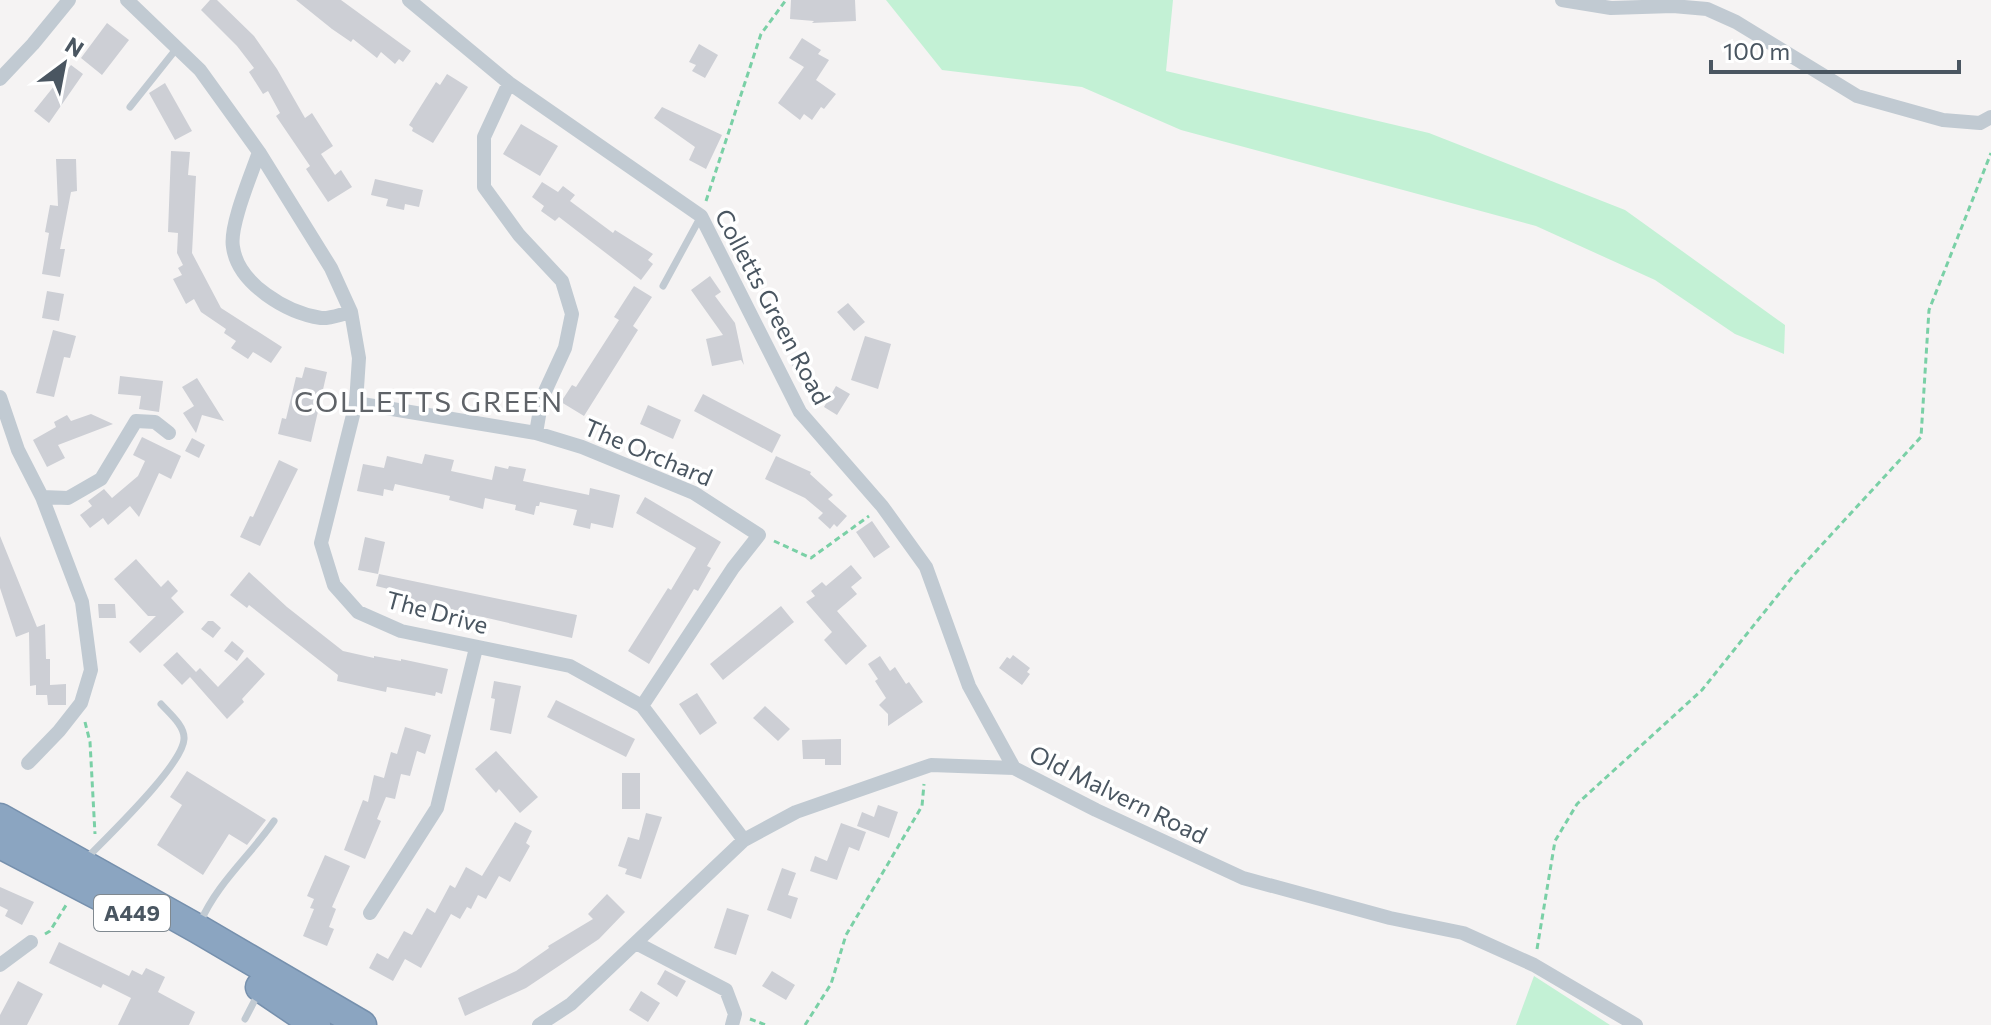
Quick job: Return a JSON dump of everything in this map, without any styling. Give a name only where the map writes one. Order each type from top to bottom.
[{"type":"highway","name":"A449","points":[[0,818],[85,865],[316,1025]]},
{"type":"highway","name":"A449","points":[[0,844],[85,865]]},
{"type":"highway","name":"A449","points":[[193,937],[251,961],[362,1025]]},
{"type":"street","points":[[0,79],[69,0]]},
{"type":"street","name":"The Drive","points":[[127,0],[200,70],[259,152],[331,268],[351,312],[359,358],[356,403],[321,543],[334,585],[358,612],[401,631],[570,666],[642,706],[744,840]]},
{"type":"street","name":"Colletts Green Road","points":[[409,0],[509,83],[701,216],[800,412],[882,506],[926,567],[969,686],[1014,768]]},
{"type":"street","points":[[1562,0],[1611,8],[1673,6],[1707,9],[1736,22],[1857,96],[1943,120],[1980,123],[1991,117]]},
{"type":"street","points":[[509,83],[484,137],[484,187],[519,235],[562,281],[572,314],[565,348],[542,398],[536,433]]},
{"type":"street","points":[[259,152],[239,206],[232,247],[246,277],[276,302],[300,312],[324,319],[351,312]]},
{"type":"street","points":[[0,397],[18,450],[42,497],[82,602],[91,670],[81,703],[28,763]]},
{"type":"street","name":"The Orchard","points":[[356,403],[536,433],[582,447],[694,493],[759,535]]},
{"type":"street","points":[[42,497],[68,498],[101,479],[136,421],[155,422],[169,433]]},
{"type":"street","points":[[642,706],[733,568],[759,535]]},
{"type":"street","points":[[370,913],[437,808],[476,648]]},
{"type":"street","name":"Old Malvern Road","points":[[539,1025],[571,1004],[744,840],[796,812],[931,765],[1014,768],[1243,878],[1390,918],[1463,933],[1534,965],[1636,1025]]},
{"type":"street","points":[[0,964],[31,942]]},
{"type":"street","points":[[636,943],[726,990],[735,1014],[732,1025]]},
{"type":"lane","points":[[130,107],[177,48]]},
{"type":"lane","points":[[663,286],[701,216]]},
{"type":"lane","points":[[85,865],[160,780],[182,746],[185,739],[182,729],[161,704]]},
{"type":"lane","points":[[193,937],[208,905],[274,821]]},
{"type":"lane","points":[[245,1019],[261,988],[251,961]]},
{"type":"path","points":[[701,216],[761,34],[786,0]]},
{"type":"path","points":[[1534,965],[1555,841],[1577,804],[1702,690],[1794,575],[1921,437],[1929,310],[1991,153]]},
{"type":"path","points":[[759,535],[811,558],[882,506]]},
{"type":"path","points":[[31,942],[50,931],[85,865],[90,742],[81,703]]},
{"type":"path","points":[[805,1025],[831,984],[846,935],[922,806],[923,787],[931,765]]},
{"type":"green space","points":[[886,0],[1173,0],[1166,71],[1429,133],[1625,210],[1785,325],[1784,354],[1735,334],[1655,280],[1536,226],[1181,130],[1082,87],[942,70]]},
{"type":"green space","points":[[1534,976],[1610,1025],[1516,1025]]},
{"type":"building","points":[[210,0],[217,0],[254,36],[305,118],[312,113],[333,146],[321,154],[335,175],[341,170],[352,187],[328,202],[306,169],[310,166],[276,116],[280,113],[268,91],[263,94],[249,72],[254,68],[201,10]]},
{"type":"building","points":[[296,0],[341,0],[411,51],[403,62],[399,59],[395,64],[381,52],[377,58],[353,39],[351,42],[332,29]]},
{"type":"building","points":[[791,0],[855,0],[856,21],[812,23],[814,21],[790,19]]},
{"type":"building","points":[[107,23],[129,40],[102,75],[81,58]]},
{"type":"building","points":[[802,38],[821,50],[818,54],[829,60],[816,80],[836,94],[812,120],[804,114],[800,120],[778,103],[804,67],[789,58]]},
{"type":"building","points":[[699,44],[718,55],[705,78],[692,71],[696,65],[689,62]]},
{"type":"building","points":[[71,65],[83,74],[49,123],[34,111]]},
{"type":"building","points":[[447,74],[468,87],[433,143],[412,131],[409,125],[436,82],[440,85]]},
{"type":"building","points":[[165,83],[192,131],[175,140],[149,93]]},
{"type":"building","points":[[662,107],[722,135],[706,169],[689,160],[695,147],[654,118]]},
{"type":"building","points":[[521,124],[558,146],[540,176],[503,154]]},
{"type":"building","points":[[171,151],[190,152],[188,175],[196,176],[192,253],[221,308],[282,347],[271,363],[253,352],[248,359],[231,348],[236,341],[224,333],[226,329],[201,312],[194,299],[186,304],[173,279],[182,275],[178,268],[183,265],[177,253],[178,233],[168,232]]},
{"type":"building","points":[[56,159],[76,159],[77,191],[71,192],[60,249],[65,249],[60,277],[42,274],[50,205],[58,206]]},
{"type":"building","points":[[375,179],[423,190],[419,207],[405,204],[404,210],[386,206],[388,199],[371,195]]},
{"type":"building","points":[[542,182],[558,192],[563,186],[575,195],[570,201],[613,233],[615,230],[653,254],[648,260],[653,264],[641,280],[559,217],[555,221],[541,211],[544,206],[532,197]]},
{"type":"building","points":[[710,276],[721,292],[715,296],[735,323],[744,365],[741,360],[712,366],[706,339],[723,335],[691,290]]},
{"type":"building","points":[[634,286],[652,297],[633,326],[638,330],[584,416],[561,402],[572,385],[576,387],[619,320],[614,317]]},
{"type":"building","points":[[47,291],[64,294],[59,321],[42,318]]},
{"type":"building","points":[[848,303],[865,322],[854,331],[837,312]]},
{"type":"building","points":[[53,330],[76,336],[70,358],[64,357],[54,397],[36,393]]},
{"type":"building","points":[[865,336],[891,344],[878,389],[851,380]]},
{"type":"building","points":[[798,352],[808,367],[798,374],[788,359]]},
{"type":"building","points":[[305,367],[327,372],[311,442],[278,434],[282,418],[286,419],[296,377],[302,378]]},
{"type":"building","points":[[120,376],[163,381],[159,412],[139,409],[141,396],[118,394]]},
{"type":"building","points":[[197,378],[224,421],[202,415],[196,433],[183,413],[194,406],[182,387]]},
{"type":"building","points":[[836,386],[850,394],[837,415],[824,407]]},
{"type":"building","points":[[703,394],[781,435],[772,453],[694,411]]},
{"type":"building","points":[[648,405],[681,420],[673,439],[640,424]]},
{"type":"building","points":[[91,414],[113,424],[58,445],[65,458],[47,467],[33,440],[56,427],[54,422],[67,415],[71,421]]},
{"type":"building","points":[[142,437],[181,456],[171,479],[159,473],[139,517],[130,506],[108,525],[103,518],[90,528],[80,515],[92,506],[88,501],[104,489],[112,498],[138,476],[145,461],[133,455]]},
{"type":"building","points":[[192,438],[205,445],[199,458],[185,451]]},
{"type":"building","points":[[425,454],[454,460],[451,471],[492,480],[495,466],[508,469],[509,466],[526,469],[523,481],[589,495],[590,488],[620,495],[613,528],[591,523],[590,529],[573,525],[577,510],[540,502],[534,515],[515,510],[516,505],[485,498],[483,509],[449,500],[450,496],[395,484],[393,491],[384,489],[383,496],[357,491],[363,464],[384,468],[387,456],[422,464]]},
{"type":"building","points":[[776,456],[811,472],[833,495],[828,499],[847,516],[837,527],[834,524],[830,529],[818,518],[823,513],[805,498],[765,479]]},
{"type":"building","points":[[279,460],[298,469],[260,546],[240,537],[250,516],[253,517]]},
{"type":"building","points":[[645,497],[721,542],[707,566],[711,568],[698,591],[694,589],[649,664],[628,651],[696,548],[636,513]]},
{"type":"building","points":[[872,521],[890,547],[874,558],[856,532]]},
{"type":"building","points":[[0,536],[37,627],[45,624],[50,685],[66,684],[66,705],[48,705],[47,695],[36,695],[36,685],[30,686],[29,632],[16,637],[0,588]]},
{"type":"building","points":[[365,537],[385,542],[378,574],[358,570]]},
{"type":"building","points":[[136,559],[161,587],[168,580],[178,591],[171,598],[184,612],[140,653],[129,642],[156,616],[148,616],[114,579]]},
{"type":"building","points":[[851,565],[862,578],[851,587],[857,594],[837,611],[867,646],[846,665],[824,640],[832,632],[806,602],[815,596],[811,591],[822,582],[826,586]]},
{"type":"building","points":[[249,572],[343,651],[448,669],[442,694],[436,692],[435,696],[387,687],[386,692],[337,681],[338,675],[249,605],[247,608],[230,595]]},
{"type":"building","points":[[379,574],[577,615],[572,638],[483,617],[402,604],[405,593],[376,586]]},
{"type":"building","points":[[98,604],[115,604],[116,618],[99,618]]},
{"type":"building","points":[[781,606],[794,622],[723,680],[710,664]]},
{"type":"building","points":[[208,621],[221,628],[213,638],[201,629]]},
{"type":"building","points":[[232,641],[244,651],[237,661],[224,651]]},
{"type":"building","points":[[177,652],[196,672],[200,668],[218,687],[247,657],[265,674],[227,719],[190,677],[182,685],[163,665]]},
{"type":"building","points":[[1013,655],[1030,668],[1027,672],[1030,674],[1022,685],[999,668],[1007,657],[1010,659]]},
{"type":"building","points":[[880,656],[890,671],[895,667],[923,702],[888,726],[888,714],[879,705],[886,698],[868,664]]},
{"type":"building","points":[[494,681],[521,686],[511,734],[490,730],[495,699],[491,698]]},
{"type":"building","points":[[697,693],[717,723],[700,735],[679,704]]},
{"type":"building","points":[[556,700],[635,739],[626,757],[547,717]]},
{"type":"building","points":[[765,706],[790,729],[778,741],[753,718]]},
{"type":"building","points":[[405,727],[431,735],[425,754],[417,751],[410,776],[401,774],[395,799],[386,797],[377,819],[381,821],[365,859],[344,850],[363,800],[368,802],[374,775],[384,778],[391,752],[397,754]]},
{"type":"building","points":[[841,739],[841,765],[825,765],[825,759],[803,759],[802,740]]},
{"type":"building","points":[[496,751],[538,797],[520,813],[499,789],[496,793],[475,769]]},
{"type":"building","points":[[187,771],[266,820],[247,845],[229,834],[203,875],[157,845],[182,805],[170,797]]},
{"type":"building","points":[[622,773],[640,773],[640,809],[622,809]]},
{"type":"building","points":[[878,805],[898,812],[889,838],[857,826],[862,812],[874,817]]},
{"type":"building","points":[[646,813],[662,817],[641,879],[625,874],[627,869],[618,866],[628,837],[639,840]]},
{"type":"building","points":[[515,822],[532,831],[526,843],[530,846],[510,882],[499,876],[486,899],[478,895],[471,909],[467,907],[460,919],[451,914],[421,968],[405,959],[393,981],[369,968],[377,953],[388,959],[404,931],[412,935],[427,908],[435,913],[450,885],[455,888],[466,867],[482,876]]},
{"type":"building","points":[[841,823],[866,832],[859,851],[849,847],[837,880],[810,871],[815,856],[827,861]]},
{"type":"building","points":[[325,855],[350,866],[332,907],[336,909],[329,927],[334,929],[327,946],[303,936],[314,909],[310,908],[314,899],[307,896]]},
{"type":"building","points":[[782,868],[796,873],[788,895],[798,898],[791,919],[767,910]]},
{"type":"building","points":[[0,887],[34,902],[22,925],[5,916],[8,910],[0,906]]},
{"type":"building","points":[[607,894],[625,912],[599,939],[526,988],[465,1016],[458,998],[516,971],[548,946],[593,919],[588,914]]},
{"type":"building","points":[[727,908],[749,915],[736,955],[714,948]]},
{"type":"building","points":[[59,942],[129,976],[132,970],[142,975],[146,968],[165,977],[158,992],[195,1012],[189,1025],[118,1025],[131,998],[103,984],[101,988],[49,963]]},
{"type":"building","points":[[665,970],[686,981],[677,997],[657,984]]},
{"type":"building","points":[[772,971],[795,985],[786,1000],[762,986]]},
{"type":"building","points":[[18,981],[43,994],[27,1025],[0,1025],[0,1015]]},
{"type":"building","points":[[641,991],[660,1003],[648,1022],[629,1010]]},
{"type":"district","name":"COLLETTS GREEN","points":[[429,402]]}]
